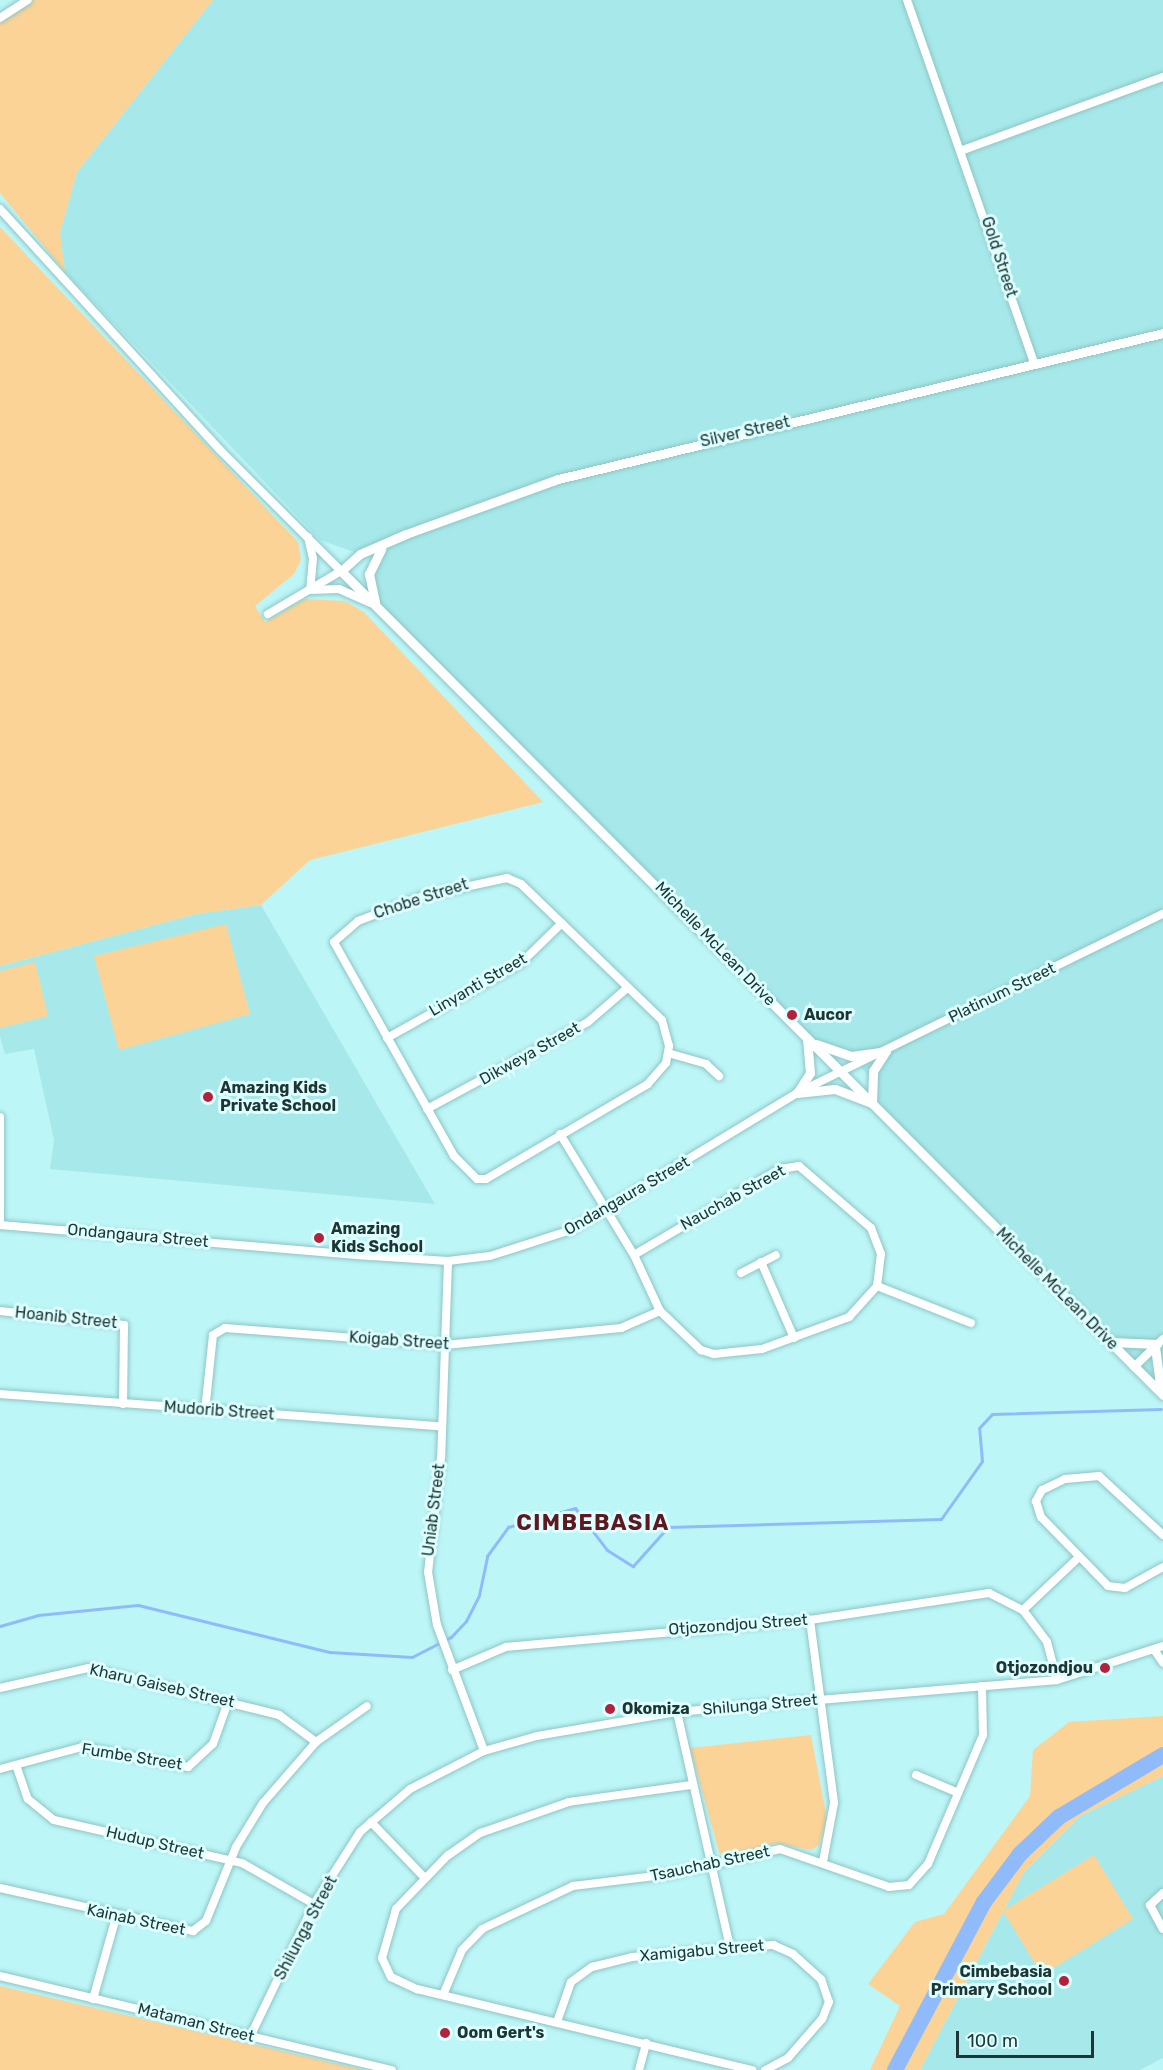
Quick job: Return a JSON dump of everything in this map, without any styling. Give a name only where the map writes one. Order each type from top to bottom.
[{"type":"street","points":[[0,18],[28,0]]},
{"type":"street","name":"Gold Street","points":[[907,0],[963,150],[1034,363]]},
{"type":"street","points":[[963,150],[1163,77]]},
{"type":"street","points":[[0,209],[220,450],[341,571],[268,614]]},
{"type":"street","name":"Silver Street","points":[[341,571],[360,554],[558,479],[1163,333]]},
{"type":"street","points":[[307,535],[314,558],[310,590]]},
{"type":"street","points":[[376,606],[370,564],[387,543]]},
{"type":"street","name":"Michelle McLean Drive","points":[[341,571],[1162,1394]]},
{"type":"street","points":[[310,590],[339,589],[376,606]]},
{"type":"street","name":"Chobe Street","points":[[494,878],[521,884],[562,923],[626,989],[662,1020],[668,1053],[648,1084],[486,1179],[477,1179],[454,1156],[335,947],[335,935],[423,896],[494,878]]},
{"type":"street","name":"Platinum Street","points":[[840,1072],[1163,914]]},
{"type":"street","name":"Linyanti Street","points":[[387,1038],[521,963],[562,923]]},
{"type":"street","name":"Dikweya Street","points":[[427,1109],[588,1022],[626,989]]},
{"type":"street","points":[[806,1038],[851,1056],[886,1051]]},
{"type":"street","points":[[797,1093],[812,1063],[806,1038]]},
{"type":"street","points":[[797,1093],[835,1089],[872,1103],[873,1071],[886,1051]]},
{"type":"street","points":[[668,1053],[706,1064],[719,1076]]},
{"type":"street","name":"Ondangaura Street","points":[[0,1222],[448,1261],[541,1242],[607,1209],[797,1093],[840,1072]]},
{"type":"street","points":[[0,1118],[0,1222]]},
{"type":"street","points":[[560,1134],[634,1255],[660,1311],[689,1345],[714,1354],[754,1351],[854,1314],[877,1286],[971,1323]]},
{"type":"street","name":"Nauchab Street","points":[[634,1255],[780,1169],[798,1166],[877,1236],[881,1254],[877,1286]]},
{"type":"street","points":[[741,1273],[776,1255]]},
{"type":"street","name":"Uniab Street","points":[[448,1261],[439,1426],[440,1480],[428,1572],[452,1670],[484,1751]]},
{"type":"street","points":[[761,1262],[794,1338]]},
{"type":"street","name":"Hoanib Street","points":[[0,1311],[124,1325],[123,1404]]},
{"type":"street","name":"Koigab Street","points":[[205,1411],[213,1335],[225,1328],[445,1345],[621,1328],[660,1311]]},
{"type":"street","points":[[1111,1342],[1158,1343]]},
{"type":"street","points":[[1134,1367],[1158,1343]]},
{"type":"street","points":[[1158,1343],[1162,1394]]},
{"type":"street","name":"Mudorib Street","points":[[0,1394],[205,1411],[439,1426]]},
{"type":"street","points":[[1163,1535],[1117,1488],[1099,1476],[1081,1474],[1048,1485],[1036,1502],[1041,1517],[1079,1557],[1113,1587],[1134,1585],[1163,1568]]},
{"type":"street","points":[[1057,1680],[1047,1642],[1023,1610],[1079,1557]]},
{"type":"street","name":"Otjozondjou Street","points":[[452,1670],[506,1647],[810,1620],[989,1593],[1023,1610]]},
{"type":"street","points":[[810,1620],[835,1814],[822,1862]]},
{"type":"street","points":[[1159,1649],[1163,1663]]},
{"type":"street","name":"Shilunga Street","points":[[250,2037],[315,1904],[371,1822],[423,1780],[484,1751],[676,1712],[1057,1680],[1159,1649]]},
{"type":"street","name":"Kharu Gaiseb Street","points":[[0,1688],[81,1668],[279,1715],[316,1742]]},
{"type":"street","name":"Tsauchab Street","points":[[443,1995],[458,1956],[474,1936],[540,1898],[573,1886],[715,1865],[780,1849],[889,1887],[909,1885],[928,1864],[956,1792],[986,1726],[982,1686]]},
{"type":"street","name":"Fumbe Street","points":[[0,1769],[82,1747],[188,1767],[213,1744],[228,1702]]},
{"type":"street","name":"Kainab Street","points":[[0,1888],[116,1917],[193,1931],[206,1921],[230,1861],[255,1814],[316,1742],[367,1706]]},
{"type":"street","points":[[676,1712],[691,1785],[715,1865],[730,1948]]},
{"type":"street","name":"Hudup Street","points":[[16,1765],[28,1799],[54,1820],[230,1861],[315,1904]]},
{"type":"street","points":[[916,1775],[956,1792]]},
{"type":"street","points":[[691,1785],[585,1799],[528,1816],[472,1838],[424,1877],[396,1909],[382,1958],[399,1983],[752,2070]]},
{"type":"street","points":[[371,1822],[424,1877]]},
{"type":"street","points":[[1163,1893],[1150,1905],[1163,1929]]},
{"type":"street","points":[[93,1999],[116,1917]]},
{"type":"street","name":"Xamigabu Street","points":[[557,2022],[571,1982],[592,1967],[620,1958],[766,1945],[787,1950],[821,1979],[829,1995],[822,2019],[788,2058],[765,2070]]},
{"type":"street","name":"Mataman Street","points":[[0,1976],[392,2070]]},
{"type":"street","points":[[639,2070],[646,2043]]},
{"type":"shaded area","points":[[28,0],[213,0],[77,172],[60,233],[65,272],[0,193],[0,18]]},
{"type":"shaded area","points":[[213,0],[1163,0],[1163,1395],[872,1103],[870,1077],[847,1054],[806,1038],[376,606],[369,574],[385,545],[360,554],[320,540],[65,272],[60,233],[77,172]]},
{"type":"shaded area","points":[[0,227],[298,542],[301,560],[294,574],[255,606],[265,622],[305,599],[345,601],[364,612],[543,802],[310,860],[261,905],[196,914],[0,966]]},
{"type":"shaded area","name":"Amazing Kids Private School","points":[[261,905],[435,1204],[50,1169],[54,1140],[34,1049],[5,1054],[0,1036],[0,966],[196,914]]},
{"type":"shaded area","points":[[226,924],[250,1014],[119,1050],[94,956]]},
{"type":"shaded area","points":[[35,962],[48,1016],[0,1028],[0,971]]},
{"type":"shaded area","points":[[1163,1716],[1163,1776],[1080,1816],[1024,1872],[920,2070],[870,2070],[900,2006],[868,1984],[915,1922],[944,1914],[1030,1796],[1033,1750],[1069,1722]]},
{"type":"shaded area","points":[[811,1735],[827,1819],[819,1845],[811,1850],[775,1843],[727,1857],[719,1852],[690,1748]]},
{"type":"shaded area","name":"Cimbebasia Primary School","points":[[1163,1776],[1163,2058],[1140,2070],[920,2070],[1024,1872],[1080,1816]]},
{"type":"shaded area","points":[[1094,1855],[1133,1919],[1042,1975],[1003,1911]]},
{"type":"shaded area","points":[[0,1986],[364,2070],[0,2070]]},
{"type":"waterway","points":[[0,1626],[38,1615],[138,1605],[330,1652],[412,1657],[451,1637],[466,1621],[479,1595],[487,1556],[508,1527],[575,1508],[607,1550],[633,1566],[668,1527],[941,1519],[982,1461],[979,1428],[992,1414],[1161,1409]]},
{"type":"waterway","points":[[895,2070],[984,1902],[1020,1854],[1059,1817],[1163,1755]]},
{"type":"place","name":"Aucor","points":[[792,1015]]},
{"type":"place","name":"Amazing Kids Private School","points":[[208,1097]]},
{"type":"place","name":"Amazing Kids School","points":[[319,1238]]},
{"type":"place","name":"Otjozondjou","points":[[1105,1668]]},
{"type":"place","name":"Okomiza","points":[[610,1709]]},
{"type":"place","name":"Cimbebasia Primary School","points":[[1064,1981]]},
{"type":"place","name":"Oom Gert's","points":[[445,2033]]},
{"type":"district","name":"CIMBEBASIA","points":[[593,1523]]}]
